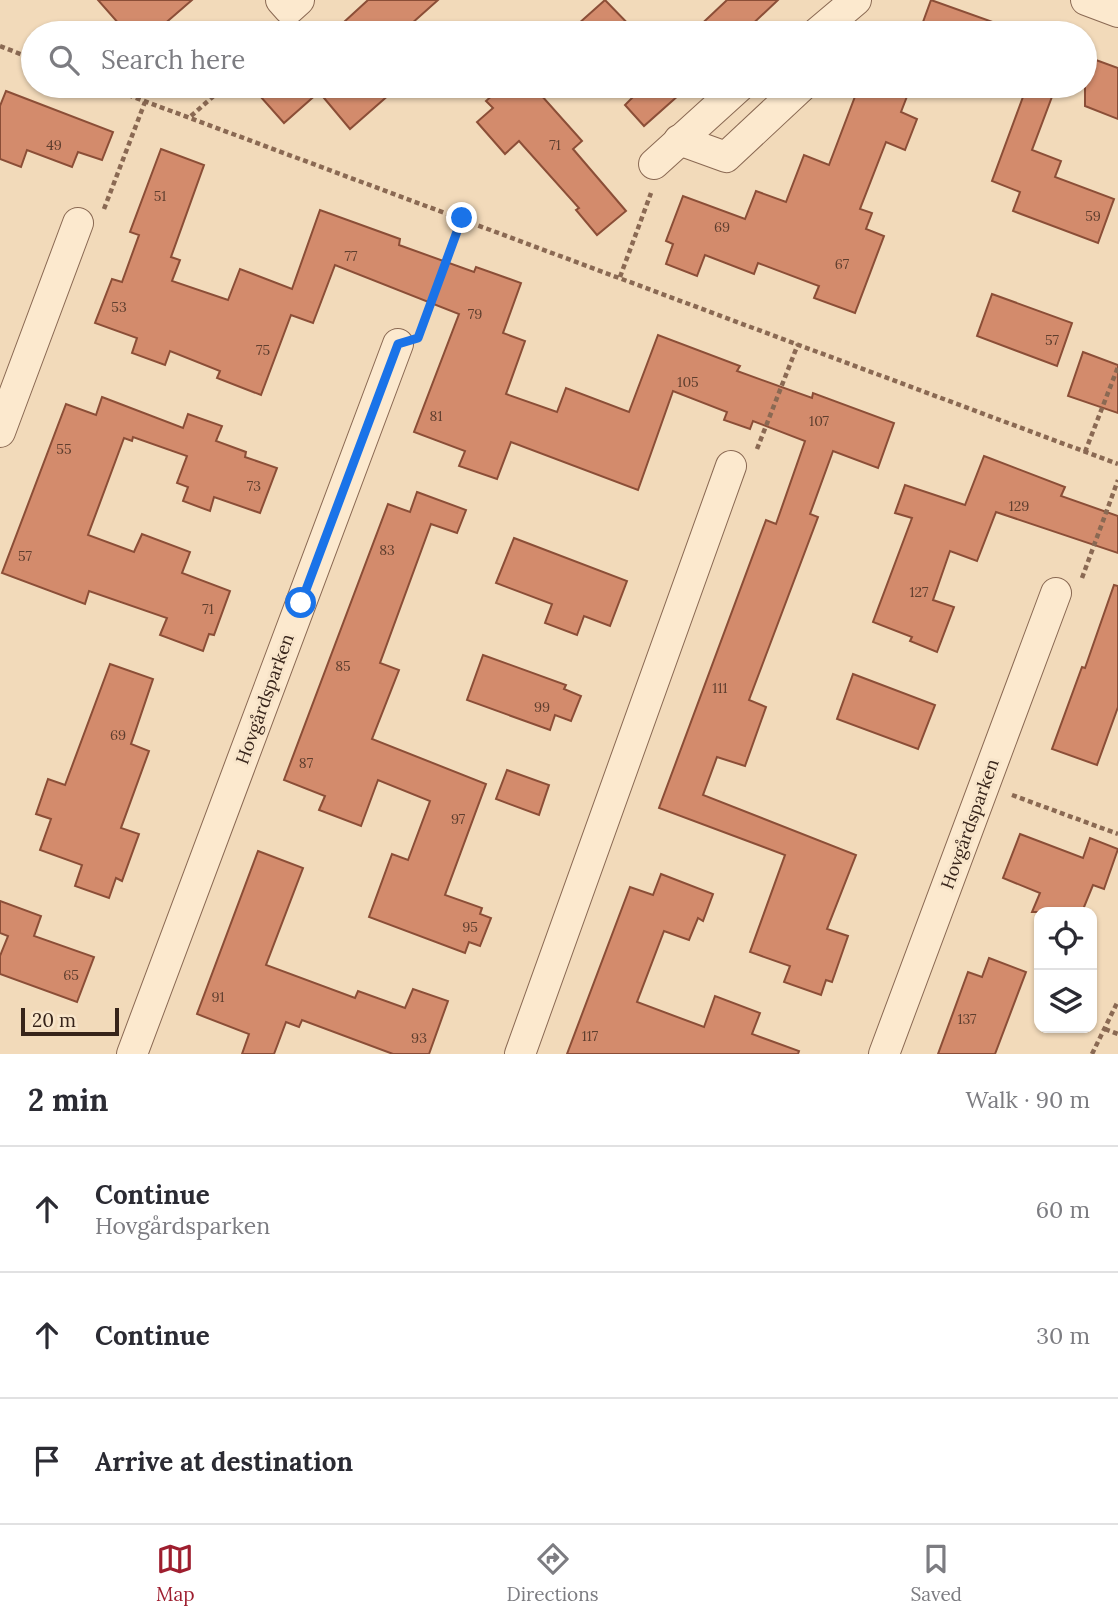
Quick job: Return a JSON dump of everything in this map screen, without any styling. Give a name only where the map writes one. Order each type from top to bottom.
[{"type":"street","points":[[281,0],[289,9],[299,0]]},
{"type":"street","points":[[831,21],[856,0]]},
{"type":"street","points":[[1086,0],[1118,12]]},
{"type":"street","points":[[653,163],[726,98]]},
{"type":"street","points":[[679,140],[726,157],[789,98]]},
{"type":"street","points":[[0,432],[78,223]]},
{"type":"street","name":"Hovgårdsparken","points":[[132,1054],[398,344]]},
{"type":"street","points":[[520,1054],[731,466]]},
{"type":"street","name":"Hovgårdsparken","points":[[884,1054],[1056,593]]},
{"type":"path","points":[[0,46],[21,54]]},
{"type":"path","points":[[135,98],[191,116],[1118,464]]},
{"type":"path","points":[[191,116],[211,98]]},
{"type":"path","points":[[78,223],[101,218],[145,102]]},
{"type":"path","points":[[620,277],[656,180],[653,163]]},
{"type":"path","points":[[398,344],[418,338],[462,218]]},
{"type":"path","points":[[731,466],[754,457],[798,344]]},
{"type":"path","points":[[1086,452],[1118,367]]},
{"type":"path","points":[[1056,593],[1080,583],[1118,480]]},
{"type":"path","points":[[985,784],[1118,834]]},
{"type":"path","points":[[1093,1054],[1118,1001]]},
{"type":"path","points":[[1105,1029],[1118,1034]]},
{"type":"building","points":[[98,0],[192,0],[168,21],[116,21]]},
{"type":"building","points":[[368,0],[438,0],[414,21],[345,21]]},
{"type":"building","points":[[605,0],[625,21],[581,21]]},
{"type":"building","points":[[727,0],[778,0],[756,21],[705,21]]},
{"type":"building","points":[[931,0],[990,21],[923,21]]},
{"type":"building","points":[[1097,60],[1118,68],[1118,119],[1085,106],[1085,98],[1097,98]]},
{"type":"building","points":[[6,91],[113,132],[102,160],[78,152],[72,167],[27,150],[21,167],[0,159],[0,106]]},
{"type":"building","points":[[262,98],[312,98],[284,123]]},
{"type":"building","points":[[324,98],[385,98],[350,129]]},
{"type":"building","points":[[489,98],[544,98],[582,141],[573,149],[626,211],[597,235],[576,210],[579,208],[519,141],[505,154],[477,122],[493,108],[486,101]]},
{"type":"building","points":[[632,98],[676,98],[644,126],[625,105]]},
{"type":"building","points":[[854,98],[906,98],[901,112],[917,119],[905,150],[886,142],[860,209],[872,213],[866,229],[884,236],[855,313],[814,298],[819,286],[758,263],[754,274],[705,255],[697,276],[666,264],[673,244],[666,241],[683,196],[745,219],[756,191],[786,202],[804,155],[829,165]]},
{"type":"building","points":[[1023,98],[1052,98],[1032,150],[1061,161],[1055,177],[1114,199],[1098,243],[1013,211],[1020,192],[992,181]]},
{"type":"building","points":[[161,149],[204,165],[171,257],[180,260],[172,281],[228,300],[240,269],[292,289],[320,210],[400,239],[399,245],[474,272],[476,267],[521,283],[503,333],[525,341],[506,394],[557,412],[566,388],[629,412],[658,335],[740,366],[737,371],[812,398],[813,393],[894,423],[878,468],[833,451],[810,514],[818,517],[749,700],[766,707],[745,766],[717,757],[703,795],[856,855],[827,929],[848,936],[832,982],[826,980],[821,995],[784,982],[790,966],[750,952],[785,855],[659,808],[766,520],[776,524],[805,441],[753,421],[750,429],[724,420],[727,412],[673,391],[638,490],[511,442],[497,479],[459,466],[465,451],[414,432],[459,314],[335,265],[313,323],[291,315],[261,395],[217,378],[220,371],[170,351],[165,365],[132,353],[137,338],[95,323],[112,279],[122,282],[139,235],[130,232]]},
{"type":"building","points":[[992,294],[1072,323],[1057,366],[977,336]]},
{"type":"building","points":[[1083,352],[1118,365],[1118,413],[1068,396]]},
{"type":"building","points":[[102,397],[183,428],[188,414],[222,426],[216,441],[246,452],[245,457],[277,468],[260,513],[214,497],[210,511],[183,501],[188,487],[177,483],[187,456],[133,437],[132,441],[124,438],[88,535],[134,552],[142,534],[190,552],[182,573],[230,591],[214,635],[209,634],[203,651],[160,635],[167,618],[89,591],[85,604],[2,573],[66,404],[96,415]]},
{"type":"building","points":[[984,456],[1065,487],[1061,496],[1118,516],[1118,553],[996,512],[977,561],[950,551],[933,600],[954,607],[937,652],[910,641],[912,637],[873,622],[912,518],[895,513],[905,485],[965,505]]},
{"type":"building","points":[[417,492],[466,510],[457,533],[431,524],[380,663],[399,670],[372,739],[486,784],[445,895],[482,908],[480,914],[491,918],[480,946],[469,942],[465,953],[369,917],[392,854],[408,860],[430,801],[378,780],[361,826],[319,810],[325,796],[284,780],[388,504],[410,512]]},
{"type":"building","points":[[514,538],[627,581],[610,626],[584,616],[577,635],[545,623],[552,604],[496,583]]},
{"type":"building","points":[[1114,585],[1118,586],[1118,707],[1097,765],[1052,749],[1082,667],[1085,668]]},
{"type":"building","points":[[483,655],[566,685],[564,689],[581,696],[571,721],[555,715],[550,730],[467,700]]},
{"type":"building","points":[[110,664],[153,679],[131,744],[149,751],[121,828],[139,834],[122,881],[116,878],[109,898],[75,886],[82,865],[40,850],[51,819],[36,814],[48,779],[65,785]]},
{"type":"building","points":[[853,674],[935,705],[918,749],[837,719]]},
{"type":"building","points":[[507,770],[549,785],[539,815],[496,799]]},
{"type":"building","points":[[1020,834],[1083,858],[1090,838],[1118,849],[1104,889],[1093,885],[1084,907],[1034,907],[1040,893],[1003,878]]},
{"type":"building","points":[[258,851],[303,868],[266,965],[355,998],[358,991],[405,1008],[413,989],[448,1001],[429,1054],[393,1054],[302,1020],[299,1027],[286,1022],[274,1054],[242,1054],[249,1034],[197,1014]]},
{"type":"building","points":[[661,874],[713,894],[703,921],[698,918],[689,940],[664,931],[637,1002],[704,1027],[715,996],[760,1013],[752,1034],[799,1051],[798,1054],[567,1054],[630,887],[653,895]]},
{"type":"building","points":[[0,901],[41,916],[34,936],[94,957],[77,1002],[0,974],[0,956],[8,936],[0,933]]},
{"type":"building","points":[[989,958],[1026,972],[995,1054],[938,1054],[968,972],[982,977]]},
{"type":"route","points":[[301,603],[398,344],[418,338],[462,218]]}]
